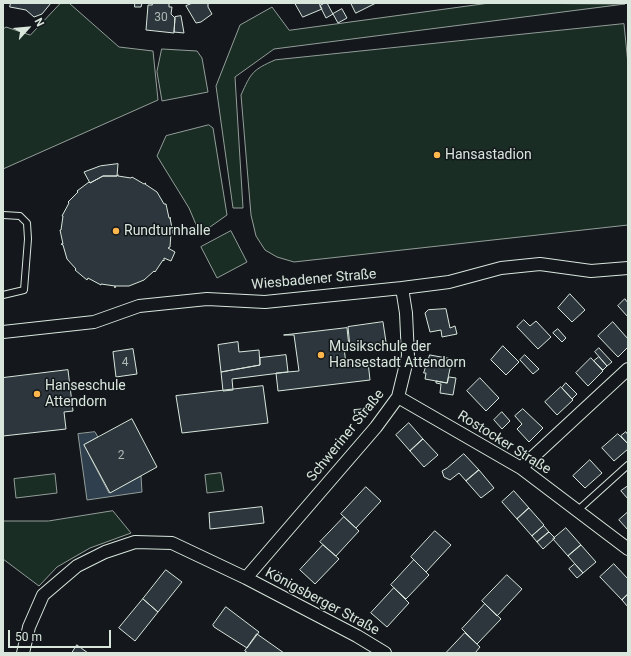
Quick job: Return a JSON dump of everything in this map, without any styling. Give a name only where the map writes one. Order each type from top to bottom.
[{"type":"street","name":"Wiesbadener Straße","points":[[3,332],[94,322],[147,305],[215,299],[265,302],[402,288],[448,282],[502,268],[540,264],[591,271],[628,268]]},
{"type":"street","name":"Schweriner Straße","points":[[246,578],[376,427],[398,397],[408,356],[406,313],[402,288]]},
{"type":"street","points":[[521,468],[628,370]]},
{"type":"street","name":"Rostocker Straße","points":[[398,397],[521,468],[628,550]]},
{"type":"street","name":"Königsberger Straße","points":[[22,653],[29,627],[42,595],[77,566],[105,552],[135,542],[172,543],[246,578],[370,649],[385,653]]},
{"type":"lane","points":[[3,215],[20,216],[27,223],[28,239],[24,290],[3,295]]},
{"type":"lane","points":[[577,511],[628,465]]},
{"type":"green space","points":[[61,3],[69,3],[119,47],[153,51],[158,100],[3,169],[3,29],[6,27],[30,35]]},
{"type":"green space","points":[[490,3],[625,4],[274,49],[235,77],[243,208],[233,208],[216,86],[240,25],[272,7],[289,30]]},
{"type":"green space","name":"Hansastadion","points":[[624,24],[628,64],[628,225],[294,262],[277,257],[265,250],[256,236],[251,215],[241,95],[250,77],[261,67],[275,60]]},
{"type":"green space","points":[[162,49],[197,51],[202,58],[208,92],[162,101],[157,72]]},
{"type":"green space","points":[[209,125],[213,128],[227,215],[200,234],[189,208],[157,156],[166,136]]},
{"type":"green space","points":[[231,231],[247,262],[217,278],[201,247]]},
{"type":"green space","points":[[221,473],[224,491],[207,493],[205,475]]},
{"type":"green space","points":[[55,474],[57,493],[16,498],[14,479]]},
{"type":"green space","points":[[113,511],[131,533],[90,548],[57,567],[39,586],[3,559],[3,521],[48,521]]},
{"type":"water","points":[[95,432],[98,437],[84,445],[109,493],[141,476],[142,492],[87,500],[78,434]]},
{"type":"building","points":[[11,3],[51,3],[42,14],[34,17],[26,10],[10,7]]},
{"type":"building","points":[[135,3],[142,3],[141,7],[135,7]]},
{"type":"building","points":[[152,3],[169,3],[169,7],[172,7],[171,14],[175,18],[174,33],[146,30],[148,5],[152,5]]},
{"type":"building","points":[[193,3],[208,3],[208,7],[212,14],[201,22],[196,23],[186,6]]},
{"type":"building","points":[[295,3],[319,3],[322,9],[303,17]]},
{"type":"building","points":[[327,3],[333,14],[326,18],[320,6]]},
{"type":"building","points":[[351,3],[376,3],[356,13]]},
{"type":"building","points":[[342,9],[347,18],[338,23],[333,14]]},
{"type":"building","points":[[181,16],[184,33],[174,32],[175,17]]},
{"type":"building","points":[[118,164],[117,176],[103,176],[90,183],[84,172],[100,166]]},
{"type":"building","name":"Rundturnhalle","points":[[118,175],[132,177],[144,184],[146,183],[145,184],[157,192],[164,204],[166,204],[173,233],[171,233],[170,247],[168,248],[175,252],[171,261],[164,258],[164,261],[163,260],[155,272],[154,271],[144,280],[129,286],[101,285],[88,278],[87,280],[75,270],[76,269],[67,259],[63,245],[61,244],[63,244],[60,230],[62,216],[69,203],[68,202],[78,192],[77,191],[89,182],[90,183],[103,176]]},
{"type":"building","points":[[570,294],[585,310],[572,322],[558,308]]},
{"type":"building","points":[[625,299],[628,303],[628,317],[618,306]]},
{"type":"building","points":[[446,309],[450,328],[455,326],[457,334],[442,337],[441,330],[430,332],[425,313],[428,310]]},
{"type":"building","points":[[524,320],[530,326],[536,321],[551,337],[538,349],[517,327]]},
{"type":"building","points":[[383,322],[386,342],[350,347],[348,327]]},
{"type":"building","points":[[613,322],[628,339],[628,347],[618,357],[598,336]]},
{"type":"building","name":"Musikschule der Hansestadt Attendorn","points":[[347,328],[349,347],[344,347],[346,365],[368,362],[370,380],[278,391],[276,373],[299,371],[294,335],[284,335]]},
{"type":"building","points":[[558,329],[566,338],[562,342],[553,333]]},
{"type":"building","points":[[238,342],[239,352],[259,350],[260,365],[221,372],[218,345]]},
{"type":"building","points":[[503,346],[519,362],[506,375],[491,360]]},
{"type":"building","points":[[599,348],[612,362],[607,366],[595,352]]},
{"type":"building","points":[[133,349],[137,374],[116,377],[113,352]]},
{"type":"building","points":[[286,355],[288,372],[232,379],[233,390],[223,391],[221,372],[260,365],[260,358]]},
{"type":"building","points":[[430,355],[452,359],[447,383],[425,379],[426,373],[424,373]]},
{"type":"building","points":[[525,355],[539,369],[533,374],[520,360]]},
{"type":"building","points":[[599,357],[607,366],[603,370],[594,361]]},
{"type":"building","points":[[591,358],[603,371],[588,386],[576,373]]},
{"type":"building","name":"Hanseschule Attendorn","points":[[68,370],[73,411],[64,412],[66,429],[3,436],[3,378]]},
{"type":"building","points":[[449,377],[456,378],[453,395],[440,393],[441,384],[436,383],[436,381],[447,383]]},
{"type":"building","points":[[480,378],[499,398],[486,411],[467,391]]},
{"type":"building","points":[[566,383],[577,394],[572,399],[562,388]]},
{"type":"building","points":[[263,386],[268,423],[182,433],[176,396]]},
{"type":"building","points":[[561,387],[573,400],[557,415],[545,402]]},
{"type":"building","points":[[366,409],[367,414],[355,416],[354,410]]},
{"type":"building","points":[[523,409],[543,428],[529,442],[517,429],[522,424],[515,416]]},
{"type":"building","points":[[502,412],[510,421],[502,429],[494,420]]},
{"type":"building","points":[[132,419],[157,467],[110,493],[84,445]]},
{"type":"building","points":[[409,423],[423,439],[410,451],[396,435]]},
{"type":"building","points":[[626,432],[628,435],[628,444],[621,436]]},
{"type":"building","points":[[618,434],[628,444],[628,449],[614,461],[602,448]]},
{"type":"building","points":[[423,439],[438,455],[424,467],[410,451]]},
{"type":"building","points":[[464,454],[479,470],[466,481],[459,473],[450,480],[444,477],[442,471]]},
{"type":"building","points":[[590,460],[602,473],[585,488],[573,476]]},
{"type":"building","points":[[479,470],[494,488],[481,498],[466,481]]},
{"type":"building","points":[[628,486],[628,499],[621,491]]},
{"type":"building","points":[[366,487],[381,501],[356,528],[341,514]]},
{"type":"building","points":[[514,491],[529,508],[517,519],[502,502]]},
{"type":"building","points":[[262,507],[264,523],[210,529],[209,513]]},
{"type":"building","points":[[529,508],[544,525],[532,536],[517,519]]},
{"type":"building","points":[[628,512],[628,530],[619,520]]},
{"type":"building","points":[[344,517],[359,531],[336,556],[320,542]]},
{"type":"building","points":[[544,526],[549,532],[537,542],[532,536]]},
{"type":"building","points":[[566,528],[581,545],[568,556],[553,539]]},
{"type":"building","points":[[435,531],[451,545],[426,572],[411,557]]},
{"type":"building","points":[[549,532],[555,538],[543,549],[537,542]]},
{"type":"building","points":[[323,545],[339,559],[315,584],[300,570]]},
{"type":"building","points":[[581,545],[596,562],[583,573],[568,556]]},
{"type":"building","points":[[414,560],[429,575],[406,599],[391,585]]},
{"type":"building","points":[[575,564],[583,573],[577,578],[569,569]]},
{"type":"building","points":[[614,564],[628,579],[628,594],[622,600],[600,577]]},
{"type":"building","points":[[166,570],[182,582],[158,612],[143,599]]},
{"type":"building","points":[[507,575],[522,589],[497,616],[482,601]]},
{"type":"building","points":[[394,588],[409,603],[387,627],[371,613]]},
{"type":"building","points":[[628,594],[628,607],[622,600]]},
{"type":"building","points":[[143,599],[158,612],[135,641],[119,628]]},
{"type":"building","points":[[485,604],[501,619],[477,644],[462,629]]},
{"type":"building","points":[[226,607],[259,632],[247,648],[214,627],[213,625]]},
{"type":"building","points":[[465,633],[480,647],[475,653],[446,653]]},
{"type":"building","points":[[257,634],[284,653],[248,653],[245,651]]},
{"type":"building","points":[[77,645],[88,653],[72,653]]},
{"type":"place","name":"Hansastadion","points":[[437,155]]},
{"type":"place","name":"Rundturnhalle","points":[[116,231]]},
{"type":"place","name":"Musikschule der Hansestadt Attendorn","points":[[321,355]]},
{"type":"place","name":"Hanseschule Attendorn","points":[[37,394]]}]
